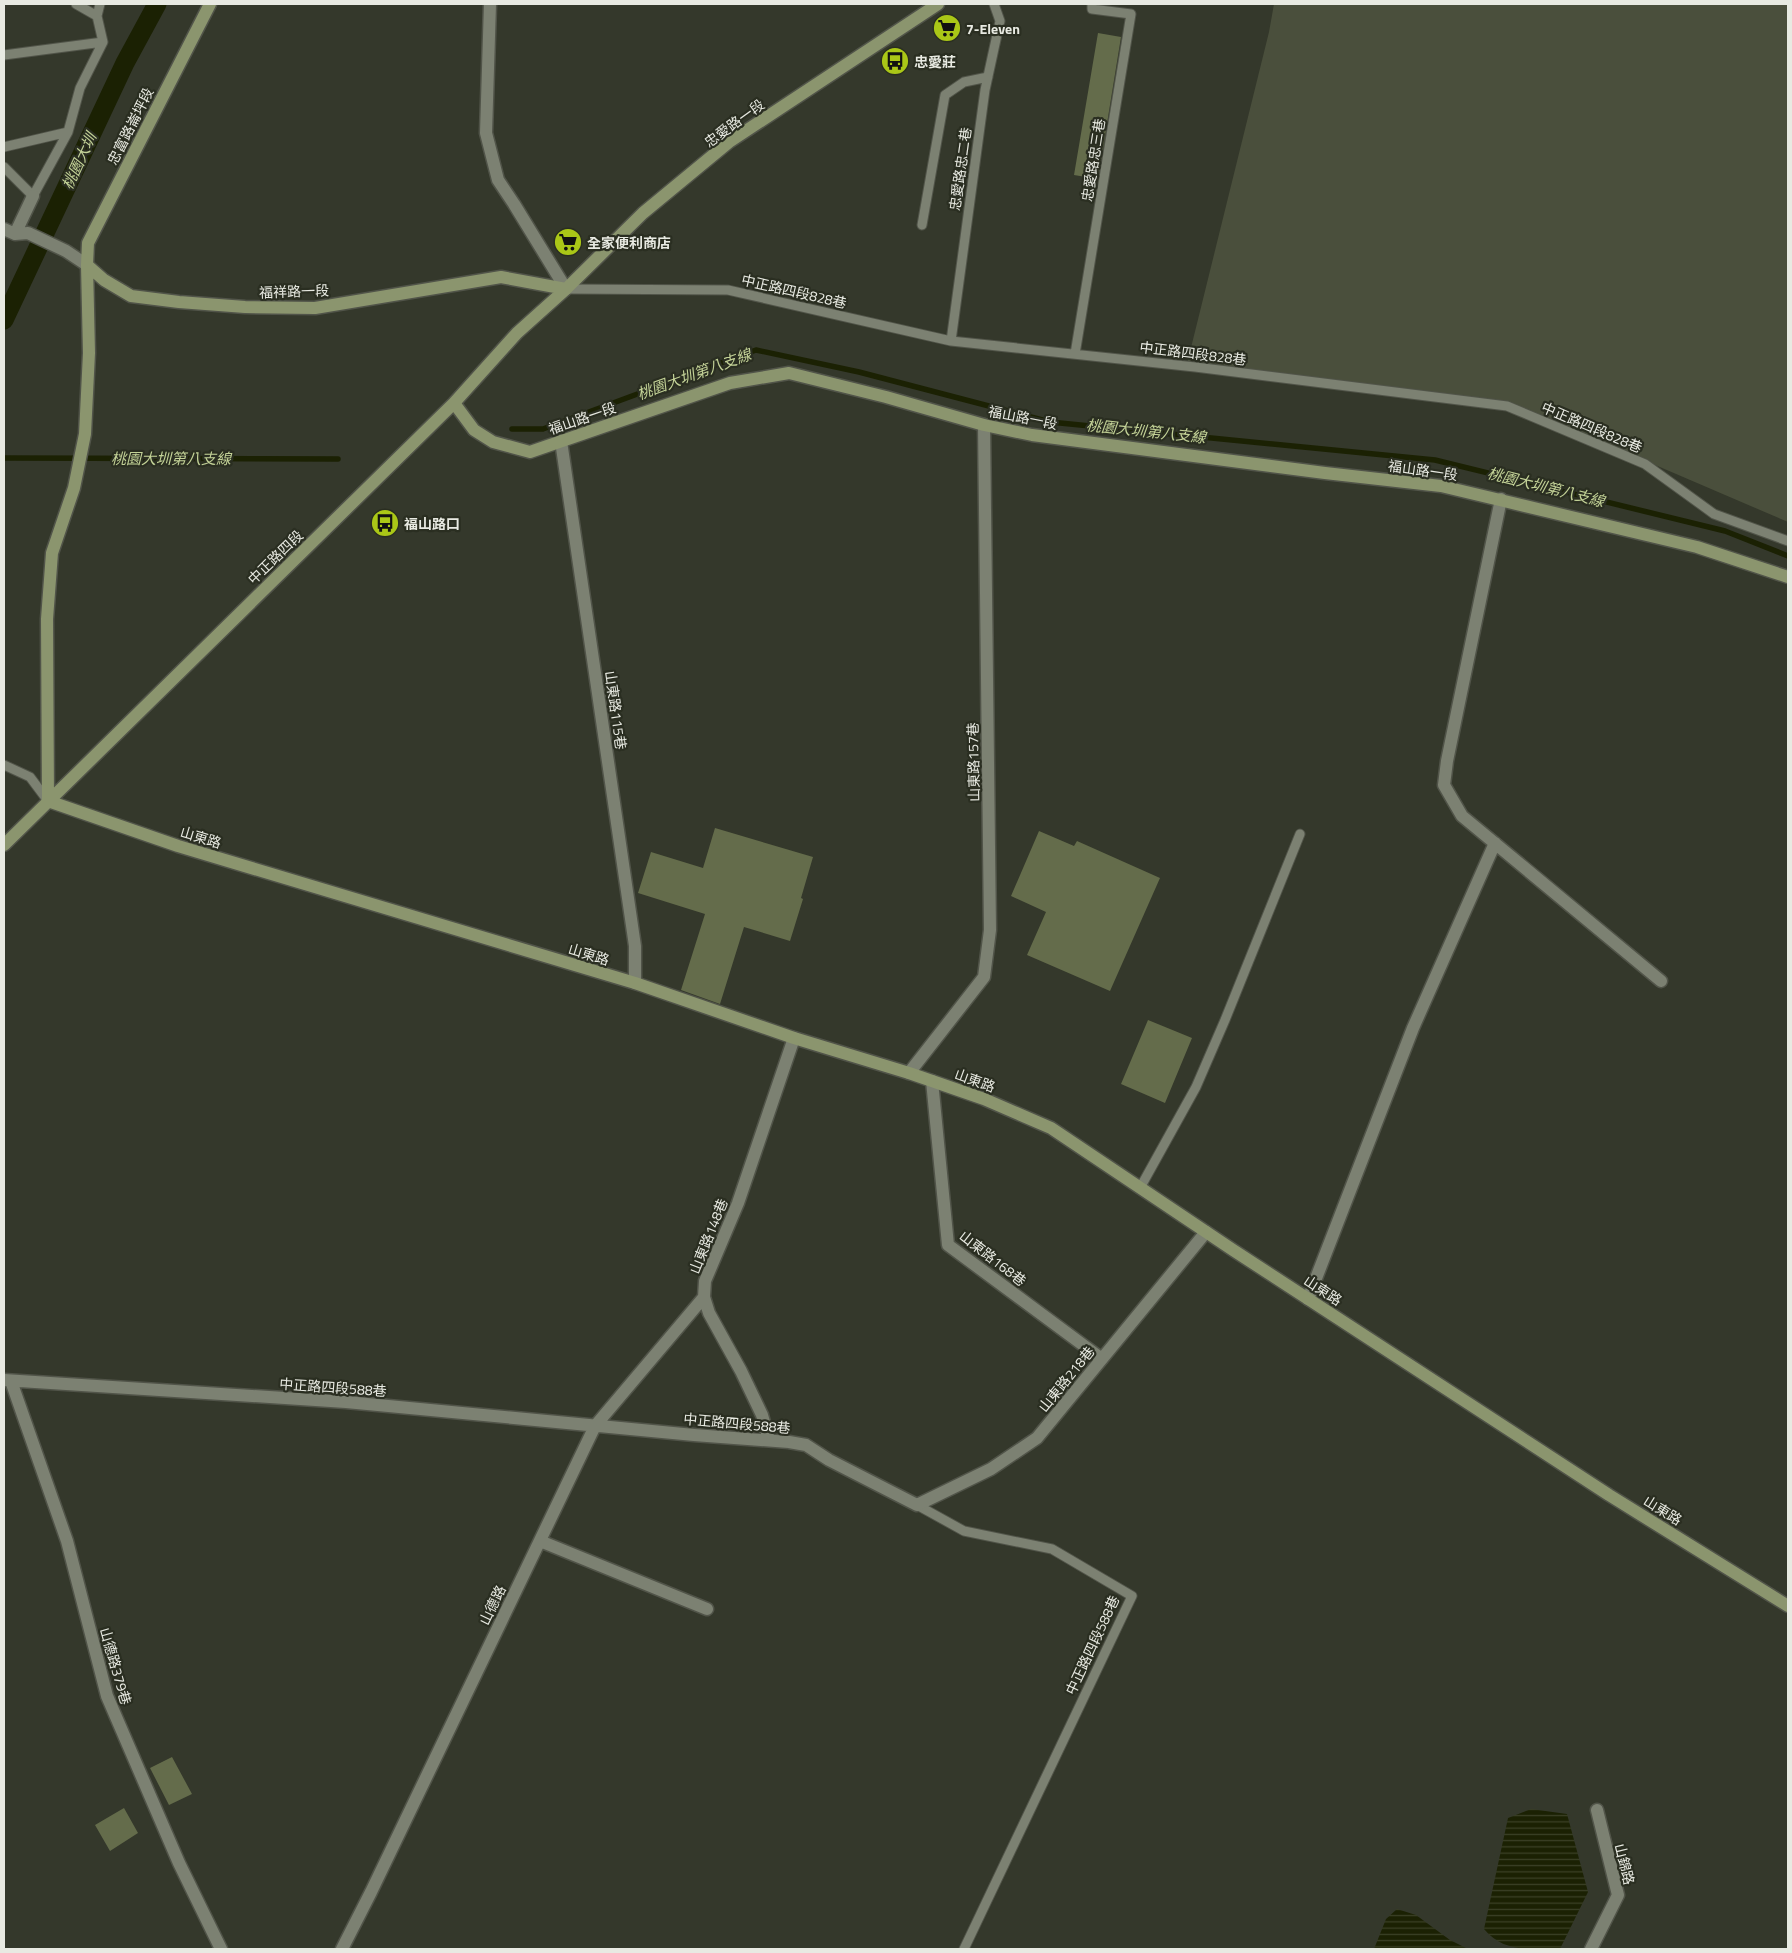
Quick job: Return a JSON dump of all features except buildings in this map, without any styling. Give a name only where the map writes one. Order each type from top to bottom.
[{"type":"street","name":"忠富路崙坪段","points":[[48,801],[47,619],[52,553],[75,479],[85,434],[89,353],[88,243],[210,4]]},
{"type":"street","points":[[490,4],[486,133],[498,180],[566,289]]},
{"type":"street","name":"忠愛路一段","points":[[566,289],[643,213],[729,142],[938,4]]},
{"type":"street","points":[[9,231],[33,196]]},
{"type":"street","name":"福祥路一段","points":[[9,231],[28,233],[66,250],[104,280],[131,296],[179,302],[245,307],[315,308],[501,278],[566,289]]},
{"type":"street","name":"中正路四段","points":[[4,845],[454,403],[517,333],[566,289]]},
{"type":"street","name":"福山路一段","points":[[454,403],[474,430],[493,442],[530,452],[730,383],[789,373],[886,397],[984,425],[1032,435],[1441,486],[1697,547],[1788,577]]},
{"type":"street","name":"山東路157巷","points":[[909,1073],[984,977],[990,930],[984,425]]},
{"type":"street","name":"山東路115巷","points":[[561,441],[636,946],[635,983]]},
{"type":"street","points":[[1501,500],[1449,751],[1444,785],[1462,816],[1661,981]]},
{"type":"street","name":"山東路","points":[[48,801],[178,846],[635,983],[794,1038],[909,1073],[984,1099],[1051,1128],[1206,1232],[1609,1495],[1788,1606]]},
{"type":"street","points":[[1308,1299],[1413,1028],[1494,843]]},
{"type":"street","name":"山東路148巷","points":[[704,1297],[705,1281],[738,1203],[794,1038]]},
{"type":"street","name":"山東路168巷","points":[[932,1081],[948,1245],[1102,1359]]},
{"type":"street","name":"山東路218巷","points":[[917,1505],[991,1468],[1037,1438],[1206,1232]]},
{"type":"street","points":[[704,1297],[709,1313],[741,1371],[762,1415],[769,1440]]},
{"type":"street","name":"山德路","points":[[342,1949],[595,1426],[704,1297]]},
{"type":"street","name":"中正路四段588巷","points":[[7,1380],[346,1402],[595,1426],[769,1440],[806,1445],[829,1460],[917,1505]]},
{"type":"street","name":"山德路379巷","points":[[7,1380],[67,1541],[107,1696],[179,1863],[222,1949]]},
{"type":"street","points":[[540,1541],[707,1609]]},
{"type":"street","name":"山錦路","points":[[1591,1949],[1618,1896],[1597,1810]]},
{"type":"lane","points":[[76,4],[97,16]]},
{"type":"lane","points":[[4,167],[33,196],[68,132],[80,88],[103,42],[97,16],[100,4]]},
{"type":"lane","name":"忠愛路忠二巷","points":[[951,340],[988,77],[1000,21],[994,4]]},
{"type":"lane","name":"忠愛路忠三巷","points":[[1075,354],[1131,14],[1092,9],[1092,4]]},
{"type":"lane","points":[[4,55],[103,42]]},
{"type":"lane","points":[[922,225],[945,95],[964,82],[988,77]]},
{"type":"lane","points":[[4,147],[68,132]]},
{"type":"lane","name":"中正路四段828巷","points":[[566,289],[728,290],[951,340],[1196,367],[1508,406],[1644,464],[1714,514],[1788,541]]},
{"type":"lane","points":[[4,765],[30,777],[48,801]]},
{"type":"lane","points":[[1140,1188],[1196,1087],[1300,834]]},
{"type":"lane","name":"中正路四段588巷","points":[[917,1505],[964,1531],[1052,1549],[1132,1596],[964,1949]]},
{"type":"shaded area","points":[[1274,4],[1788,4],[1788,522],[1541,416],[1495,403],[1186,368],[1269,32]]},
{"type":"shaded area","points":[[1531,1809],[1567,1814],[1588,1892],[1560,1949],[1528,1949],[1509,1946],[1492,1937],[1484,1929],[1508,1818]]},
{"type":"shaded area","points":[[1397,1909],[1416,1915],[1450,1940],[1468,1949],[1374,1949],[1386,1919]]},
{"type":"waterway","name":"桃園大圳","points":[[4,320],[125,63],[157,4]]},
{"type":"waterway","name":"桃園大圳第八支線","points":[[512,429],[543,429],[756,350],[859,372],[1050,422],[1435,460],[1725,531],[1788,556]]},
{"type":"waterway","name":"桃園大圳第八支線","points":[[4,458],[338,459]]},
{"type":"place","name":"7-Eleven","points":[[947,28]]},
{"type":"place","name":"忠愛莊","points":[[895,61]]},
{"type":"place","name":"全家便利商店","points":[[568,242]]},
{"type":"place","name":"福山路口","points":[[385,523]]}]
